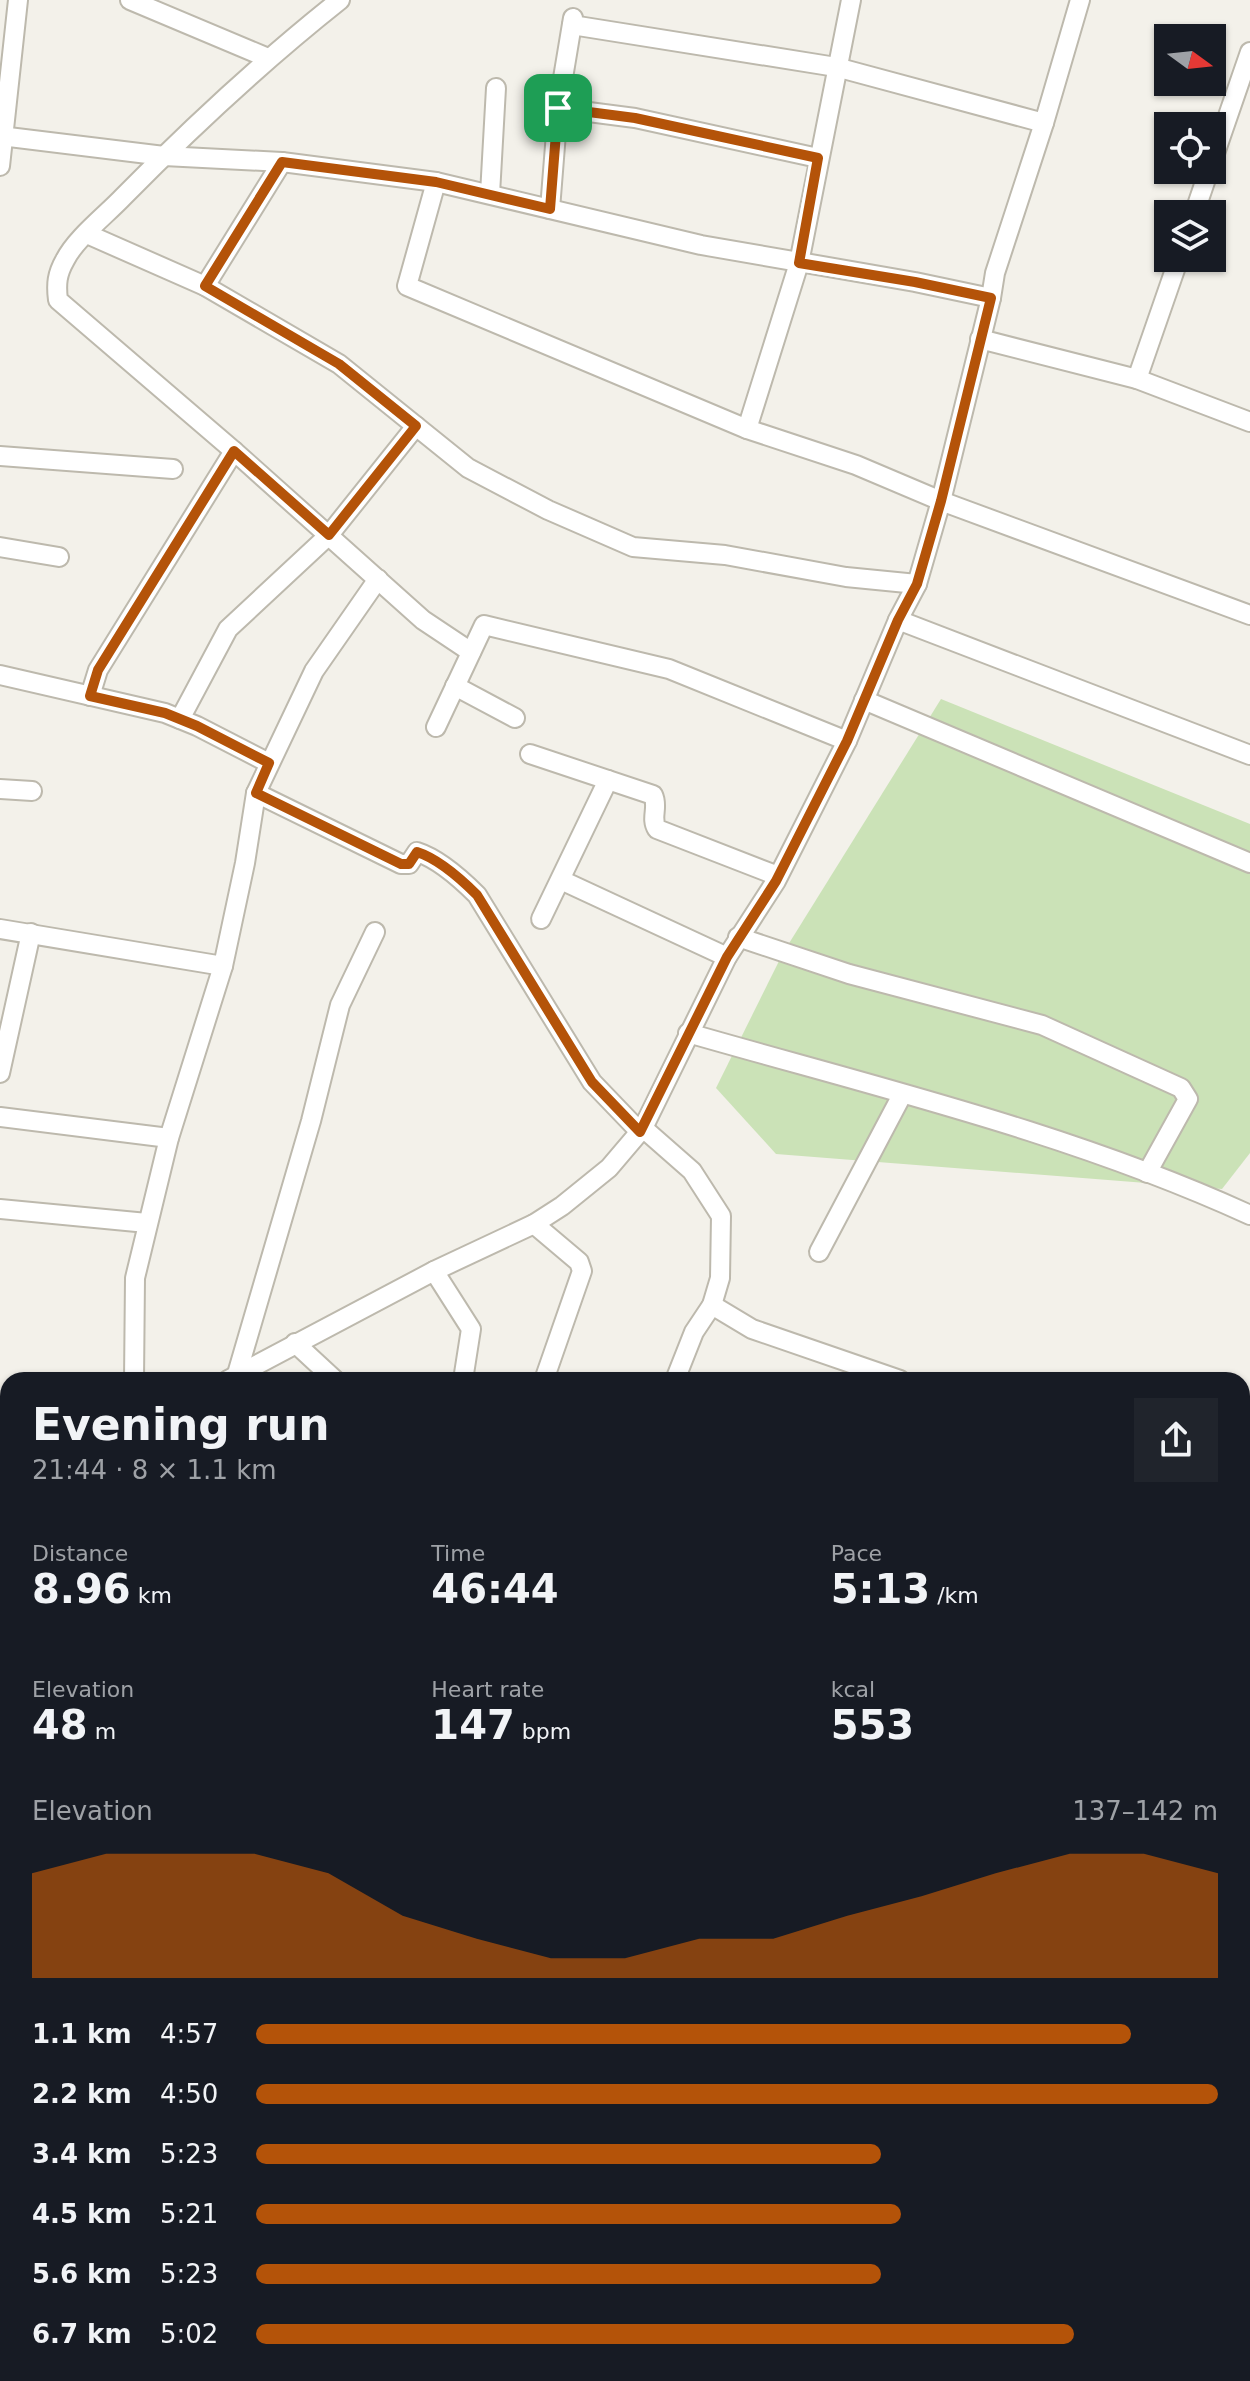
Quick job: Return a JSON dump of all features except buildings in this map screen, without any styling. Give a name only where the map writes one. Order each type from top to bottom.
[{"type":"street","points":[[0,166],[18,0]]},
{"type":"street","points":[[130,0],[268,58]]},
{"type":"street","points":[[340,0],[268,58],[87,234],[66,257],[56,278],[58,300],[234,451],[423,620],[471,652]]},
{"type":"street","points":[[747,429],[799,263],[851,0]]},
{"type":"street","points":[[242,1372],[434,1271],[534,1224],[609,1168],[641,1130],[727,957],[778,876],[847,741],[898,620],[917,584],[941,501],[995,273],[1080,0]]},
{"type":"street","points":[[550,209],[558,108],[573,22],[836,67],[1044,123]]},
{"type":"street","points":[[1226,121],[1250,52]]},
{"type":"street","points":[[490,194],[496,88]]},
{"type":"street","points":[[558,108],[635,118],[818,158]]},
{"type":"street","points":[[2,136],[164,156],[282,162],[436,182],[701,245],[991,298]]},
{"type":"street","points":[[205,286],[282,162]]},
{"type":"street","points":[[436,182],[407,286],[747,429],[856,465],[941,501],[1250,615]]},
{"type":"street","points":[[87,234],[205,286],[339,364],[468,468],[548,510],[633,547],[725,555],[846,577],[917,584]]},
{"type":"street","points":[[1137,379],[1174,272]]},
{"type":"street","points":[[980,339],[1137,379],[1250,422]]},
{"type":"street","points":[[180,719],[228,629],[329,535],[416,426]]},
{"type":"street","points":[[90,696],[98,670],[234,451]]},
{"type":"street","points":[[0,456],[173,469]]},
{"type":"street","points":[[0,547],[59,557]]},
{"type":"street","points":[[134,1372],[135,1278],[169,1138],[223,966],[256,793],[314,671],[378,579]]},
{"type":"street","points":[[898,620],[1250,755]]},
{"type":"street","points":[[436,727],[484,625],[669,669],[847,741]]},
{"type":"street","points":[[0,675],[165,713],[269,763]]},
{"type":"street","points":[[455,686],[515,718]]},
{"type":"street","points":[[864,700],[1250,863]]},
{"type":"street","points":[[530,754],[653,795],[656,801],[653,823],[657,829],[778,876]]},
{"type":"street","points":[[541,919],[608,780]]},
{"type":"street","points":[[0,789],[32,791]]},
{"type":"street","points":[[256,793],[401,864],[409,864],[417,852],[429,856],[468,885],[592,1082],[641,1130],[692,1171],[721,1216],[720,1278],[712,1305],[694,1332],[678,1372]]},
{"type":"street","points":[[561,880],[727,957]]},
{"type":"street","points":[[0,929],[223,966]]},
{"type":"street","points":[[235,1372],[311,1121],[340,1005],[375,932]]},
{"type":"street","points":[[0,1073],[31,933]]},
{"type":"street","points":[[738,937],[849,974],[1042,1025],[1181,1088],[1188,1099],[1147,1173]]},
{"type":"street","points":[[688,1033],[1046,1136],[1250,1215]]},
{"type":"street","points":[[819,1252],[902,1095]]},
{"type":"street","points":[[0,1117],[169,1138]]},
{"type":"street","points":[[0,1209],[147,1223]]},
{"type":"street","points":[[534,1224],[579,1262],[582,1271],[547,1372]]},
{"type":"street","points":[[434,1271],[471,1329],[464,1372]]},
{"type":"street","points":[[712,1305],[752,1329],[877,1372]]},
{"type":"street","points":[[295,1343],[326,1372]]},
{"type":"green space","points":[[941,699],[1250,824],[1250,1153],[1222,1189],[776,1154],[716,1088],[783,953]]},
{"type":"route","points":[[558,108],[635,118],[818,158],[799,263],[991,298],[941,501],[917,584],[898,620],[847,741],[776,881],[727,957],[640,1132],[592,1082],[468,885],[429,856],[417,852],[409,864],[401,864],[256,793],[269,763],[197,726],[165,713],[90,696],[98,670],[234,451],[329,535],[416,426],[339,364],[205,286],[282,162],[436,182],[550,209],[558,108]]}]
